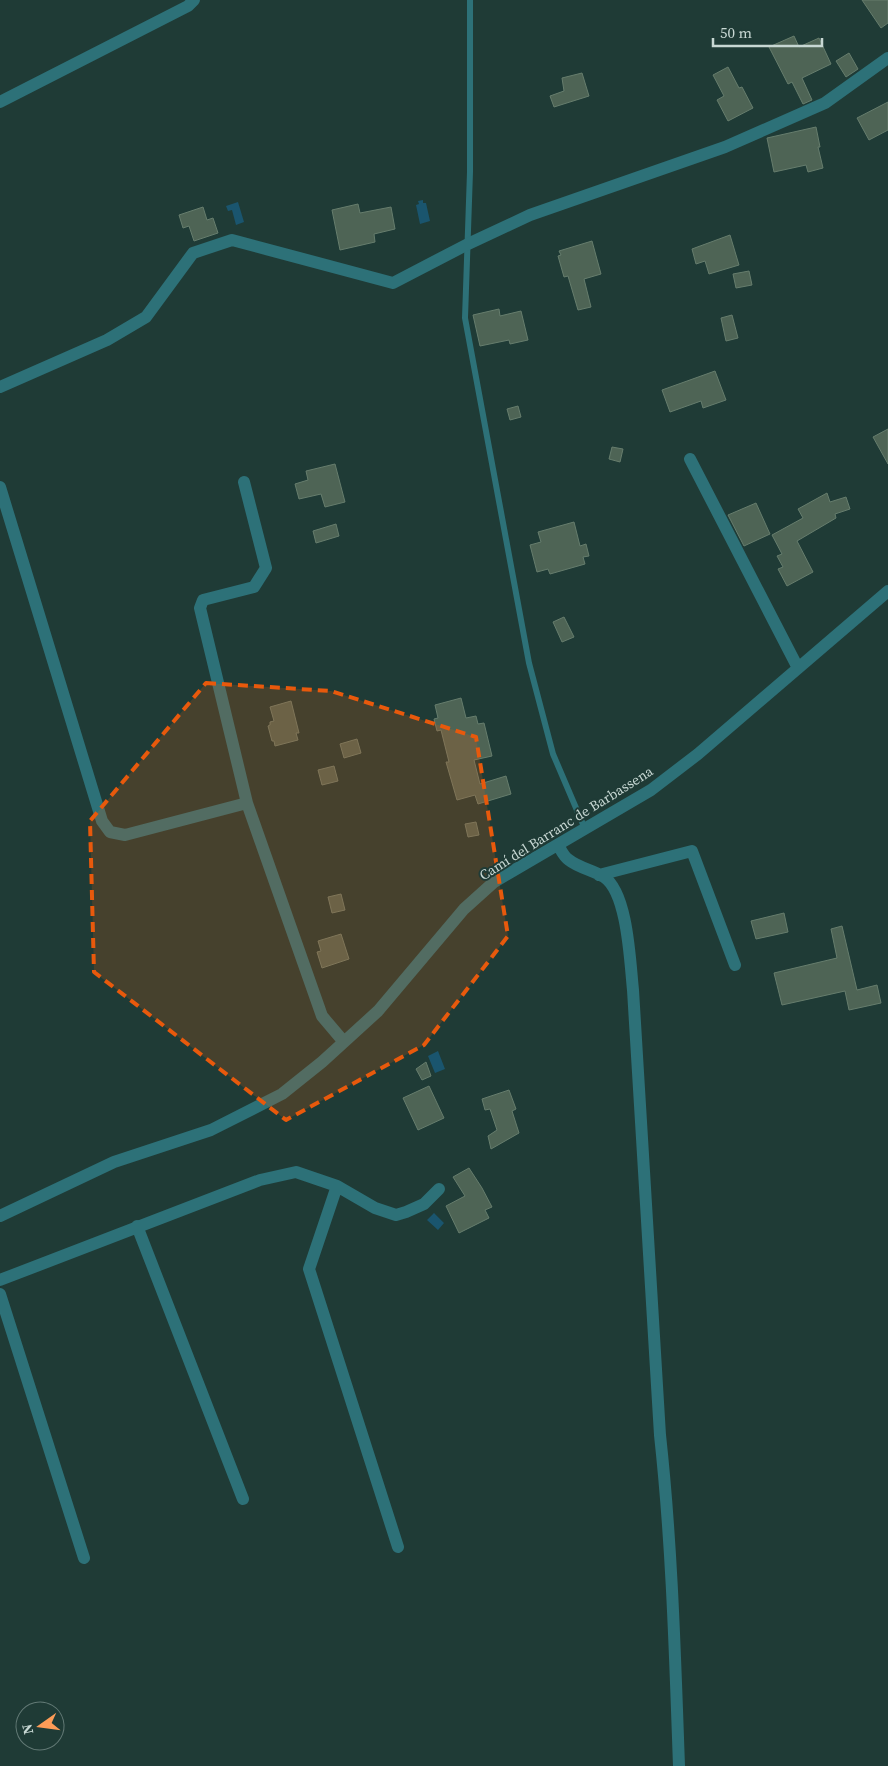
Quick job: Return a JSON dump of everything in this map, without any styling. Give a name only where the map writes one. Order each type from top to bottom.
[{"type":"street","points":[[0,102],[188,6],[194,0]]},
{"type":"street","points":[[0,388],[107,340],[146,317],[193,253],[232,240],[393,283],[468,244],[530,215],[726,147],[825,103],[888,58]]},
{"type":"street","points":[[690,459],[798,668]]},
{"type":"street","points":[[244,482],[266,568],[254,587],[203,600],[200,608],[247,803],[322,1016],[344,1042]]},
{"type":"street","points":[[0,487],[102,821],[110,832],[125,835],[247,803]]},
{"type":"street","name":"Camí del Barranc de Barbassena","points":[[0,1216],[114,1162],[211,1130],[282,1094],[322,1062],[378,1010],[464,909],[494,882],[652,790],[698,754],[888,591]]},
{"type":"street","points":[[558,845],[567,860],[605,877],[614,888],[622,907],[633,990],[660,1435],[671,1555],[679,1766]]},
{"type":"street","points":[[599,875],[692,851],[735,965]]},
{"type":"street","points":[[0,1280],[260,1180],[296,1172],[337,1186],[375,1208],[396,1215],[424,1204],[439,1189]]},
{"type":"street","points":[[337,1186],[309,1269],[398,1547]]},
{"type":"street","points":[[137,1226],[243,1499]]},
{"type":"street","points":[[0,1294],[84,1558]]},
{"type":"lane","points":[[470,0],[470,172],[466,318],[529,662],[553,754],[585,829]]},
{"type":"highlighted area","points":[[206,683],[331,691],[476,737],[508,936],[424,1045],[286,1120],[94,972],[90,821]]},
{"type":"water","points":[[423,200],[423,203],[426,203],[430,221],[420,224],[416,205],[419,204],[418,201]]},
{"type":"water","points":[[238,202],[244,222],[236,225],[232,210],[228,211],[226,206]]},
{"type":"water","points":[[438,1051],[445,1069],[435,1073],[428,1056]]},
{"type":"water","points":[[434,1213],[444,1223],[438,1230],[427,1220]]},
{"type":"building","points":[[862,0],[888,0],[888,23],[881,28]]},
{"type":"building","points":[[794,36],[799,47],[819,38],[831,64],[802,78],[812,100],[803,104],[792,82],[788,84],[769,47]]},
{"type":"building","points":[[849,53],[858,69],[846,77],[836,61]]},
{"type":"building","points":[[728,67],[739,88],[742,87],[753,108],[728,121],[717,100],[724,96],[713,75]]},
{"type":"building","points":[[582,73],[589,96],[554,107],[550,96],[564,91],[562,78]]},
{"type":"building","points":[[888,102],[888,130],[869,140],[857,118]]},
{"type":"building","points":[[816,127],[823,168],[808,172],[806,165],[774,172],[767,138]]},
{"type":"building","points":[[358,204],[360,213],[391,207],[395,229],[374,234],[375,242],[340,250],[332,210]]},
{"type":"building","points":[[203,207],[207,220],[213,218],[218,233],[194,241],[189,226],[183,228],[179,215]]},
{"type":"building","points":[[730,235],[739,265],[709,274],[705,261],[696,264],[692,249]]},
{"type":"building","points":[[592,241],[601,274],[584,279],[591,307],[578,310],[568,276],[564,277],[558,256],[561,255],[559,251]]},
{"type":"building","points":[[749,271],[752,285],[736,288],[733,274]]},
{"type":"building","points":[[499,309],[500,316],[521,311],[528,340],[510,344],[509,340],[480,346],[473,315]]},
{"type":"building","points":[[732,315],[738,338],[726,341],[721,318]]},
{"type":"building","points":[[715,371],[726,400],[703,408],[701,401],[670,412],[662,390]]},
{"type":"building","points":[[518,406],[521,417],[510,420],[507,409]]},
{"type":"building","points":[[888,429],[888,464],[873,437]]},
{"type":"building","points":[[612,447],[623,449],[620,462],[609,459]]},
{"type":"building","points":[[335,464],[345,502],[325,507],[321,494],[299,499],[295,484],[308,480],[306,471]]},
{"type":"building","points":[[827,493],[830,502],[846,497],[850,509],[835,514],[836,518],[797,541],[813,572],[787,586],[778,569],[783,567],[777,556],[782,554],[772,535],[803,518],[798,509]]},
{"type":"building","points":[[756,503],[770,534],[744,546],[728,515]]},
{"type":"building","points":[[574,522],[580,546],[586,544],[589,556],[583,557],[585,564],[550,574],[548,569],[537,572],[530,545],[541,542],[538,532]]},
{"type":"building","points":[[336,524],[339,536],[316,543],[313,531]]},
{"type":"building","points":[[564,617],[574,637],[562,642],[553,622]]},
{"type":"building","points":[[461,698],[466,718],[476,716],[478,724],[484,723],[492,756],[474,760],[480,784],[506,776],[511,794],[478,804],[475,795],[457,800],[446,762],[449,762],[441,730],[437,731],[434,719],[438,718],[435,705]]},
{"type":"building","points":[[291,701],[299,733],[296,733],[298,740],[275,746],[268,726],[270,722],[274,721],[270,707]]},
{"type":"building","points":[[357,739],[361,753],[344,758],[340,744]]},
{"type":"building","points":[[334,766],[338,781],[322,785],[318,770]]},
{"type":"building","points":[[476,822],[479,835],[468,837],[465,824]]},
{"type":"building","points":[[341,894],[345,910],[332,913],[328,897]]},
{"type":"building","points":[[784,913],[788,932],[756,939],[751,921]]},
{"type":"building","points":[[842,926],[857,990],[877,985],[881,1003],[849,1010],[845,991],[782,1005],[774,973],[837,958],[831,929]]},
{"type":"building","points":[[341,934],[349,959],[322,968],[317,952],[321,951],[318,941]]},
{"type":"building","points":[[426,1062],[431,1076],[422,1080],[416,1069]]},
{"type":"building","points":[[429,1086],[444,1118],[418,1130],[403,1098]]},
{"type":"building","points":[[509,1090],[516,1109],[512,1111],[519,1133],[491,1149],[488,1136],[497,1130],[490,1109],[485,1110],[482,1099]]},
{"type":"building","points":[[469,1168],[492,1207],[485,1210],[489,1218],[459,1233],[446,1206],[465,1196],[453,1177]]}]
